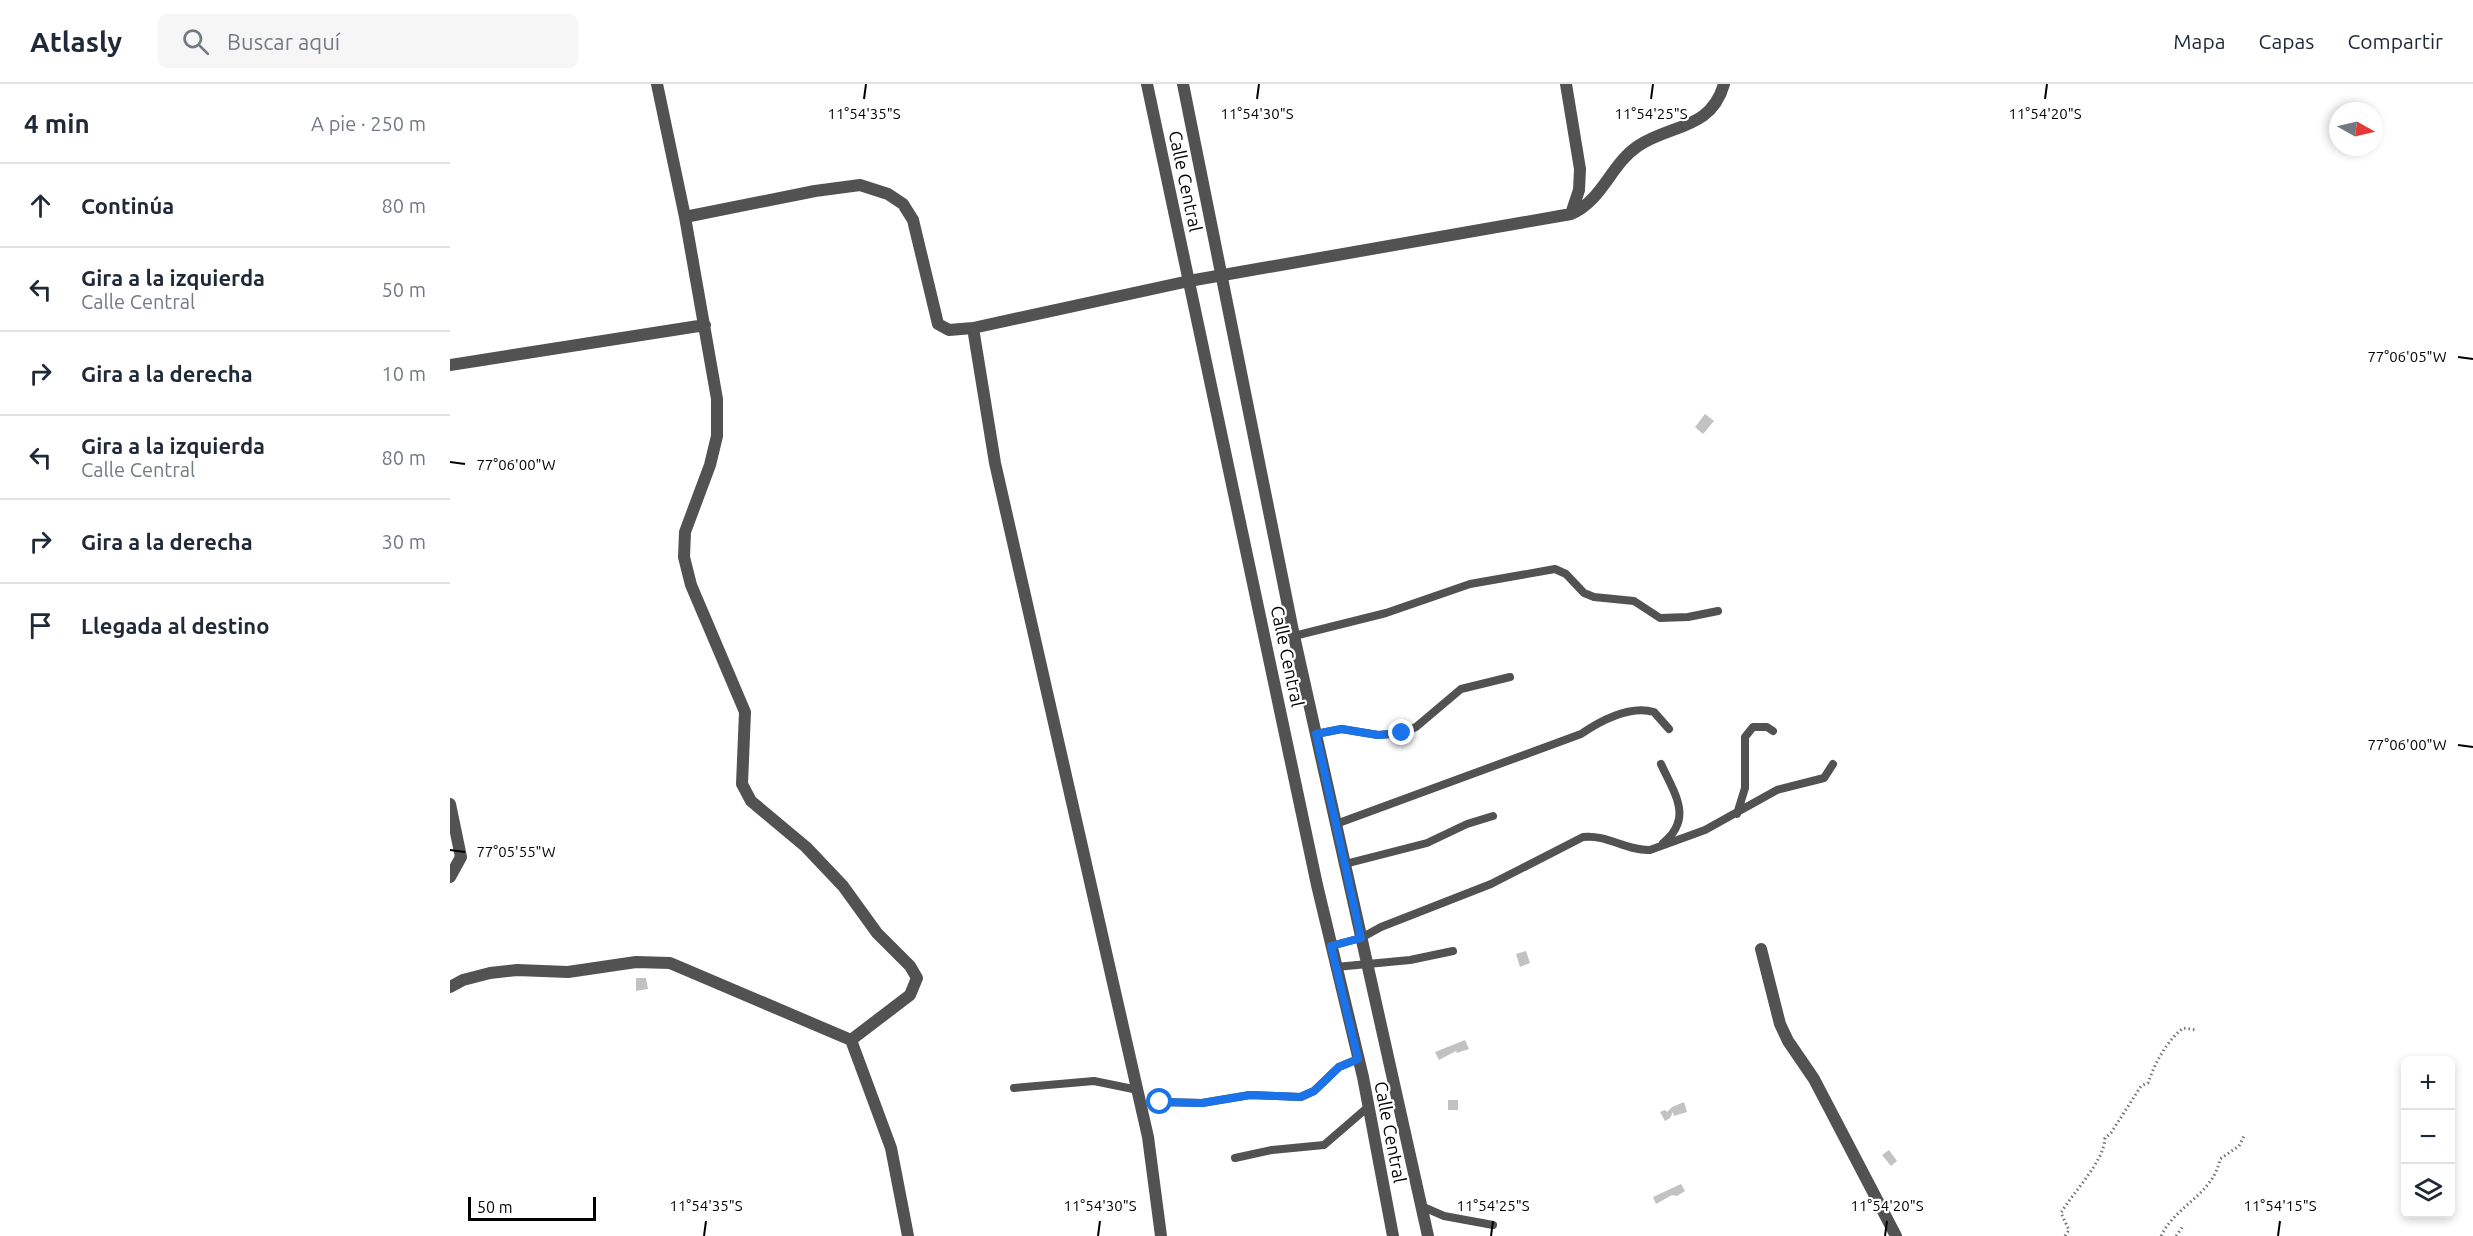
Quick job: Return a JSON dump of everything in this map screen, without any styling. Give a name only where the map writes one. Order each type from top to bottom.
[{"type":"street","points":[[657,84],[705,325],[717,399],[717,436],[710,465],[685,532],[684,557],[691,585],[745,712],[742,784],[751,801],[806,847],[843,886],[877,933],[910,966],[916,978],[910,995],[850,1040]]},
{"type":"street","name":"Calle Central","points":[[1147,84],[1331,946],[1358,1059],[1393,1236]]},
{"type":"street","name":"Calle Central","points":[[1183,84],[1294,636],[1428,1236]]},
{"type":"street","points":[[1566,84],[1580,169],[1579,190],[1571,214]]},
{"type":"street","points":[[684,217],[860,185],[888,194],[903,204],[912,220],[938,324],[949,330],[973,328],[1189,281],[1571,214],[1591,202],[1614,171],[1638,146],[1706,116],[1724,84]]},
{"type":"street","points":[[450,365],[705,325]]},
{"type":"street","points":[[973,328],[995,463],[1148,1137],[1161,1236]]},
{"type":"street","points":[[450,804],[461,857],[450,877]]},
{"type":"street","points":[[1761,949],[1780,1024],[1788,1041],[1814,1079],[1896,1236]]},
{"type":"street","points":[[450,987],[463,980],[490,973],[517,970],[568,972],[636,963],[670,963],[850,1040],[891,1148],[908,1236]]},
{"type":"lane","points":[[1294,636],[1386,613],[1470,584],[1555,569],[1566,574],[1584,593],[1594,597],[1634,601],[1660,618],[1718,610]]},
{"type":"lane","points":[[1316,734],[1341,729],[1378,735],[1402,733],[1416,727],[1461,689],[1510,677]]},
{"type":"lane","points":[[1336,824],[1581,734],[1599,723],[1635,710],[1654,712],[1669,729]]},
{"type":"lane","points":[[1737,814],[1745,788],[1744,749],[1748,731],[1760,725],[1773,731]]},
{"type":"lane","points":[[1657,846],[1675,831],[1681,811],[1661,764]]},
{"type":"lane","points":[[1331,946],[1361,938],[1381,927],[1491,884],[1583,837],[1594,836],[1641,850],[1704,830],[1737,814],[1777,790],[1824,778],[1833,764]]},
{"type":"lane","points":[[1345,864],[1427,843],[1467,824],[1493,816]]},
{"type":"lane","points":[[1336,967],[1410,960],[1453,951]]},
{"type":"lane","points":[[1160,1102],[1202,1103],[1250,1095],[1300,1097],[1314,1091],[1339,1067],[1358,1059]]},
{"type":"lane","points":[[1014,1088],[1094,1081],[1138,1090]]},
{"type":"lane","points":[[1235,1158],[1272,1150],[1324,1145],[1368,1107]]},
{"type":"lane","points":[[1421,1206],[1444,1216],[1493,1225]]},
{"type":"path","points":[[2065,1236],[2069,1230],[2061,1213],[2105,1145],[2105,1138],[2111,1133],[2141,1086],[2148,1083],[2161,1052],[2168,1047],[2176,1034],[2183,1028],[2196,1030]]},
{"type":"path","points":[[2161,1236],[2170,1221],[2202,1194],[2217,1173],[2220,1159],[2239,1146],[2244,1136]]},
{"type":"path","points":[[2176,1236],[2184,1226]]},
{"type":"building","points":[[1705,414],[1714,421],[1703,434],[1695,427]]},
{"type":"building","points":[[1526,951],[1530,963],[1520,967],[1516,954]]},
{"type":"building","points":[[636,978],[646,978],[648,989],[636,991]]},
{"type":"building","points":[[1465,1040],[1469,1049],[1457,1053],[1456,1051],[1439,1060],[1435,1052]]},
{"type":"building","points":[[1448,1100],[1458,1100],[1458,1110],[1448,1110]]},
{"type":"building","points":[[1684,1102],[1687,1112],[1674,1116],[1673,1112],[1665,1121],[1660,1112],[1665,1110],[1667,1112]]},
{"type":"building","points":[[1889,1150],[1897,1161],[1891,1166],[1882,1155]]},
{"type":"building","points":[[1681,1184],[1685,1191],[1656,1204],[1653,1197]]},
{"type":"route","points":[[1160,1102],[1202,1103],[1250,1095],[1300,1097],[1314,1091],[1339,1067],[1358,1059],[1331,946],[1361,938],[1316,734],[1341,729],[1353,729],[1378,735],[1402,733]]}]
